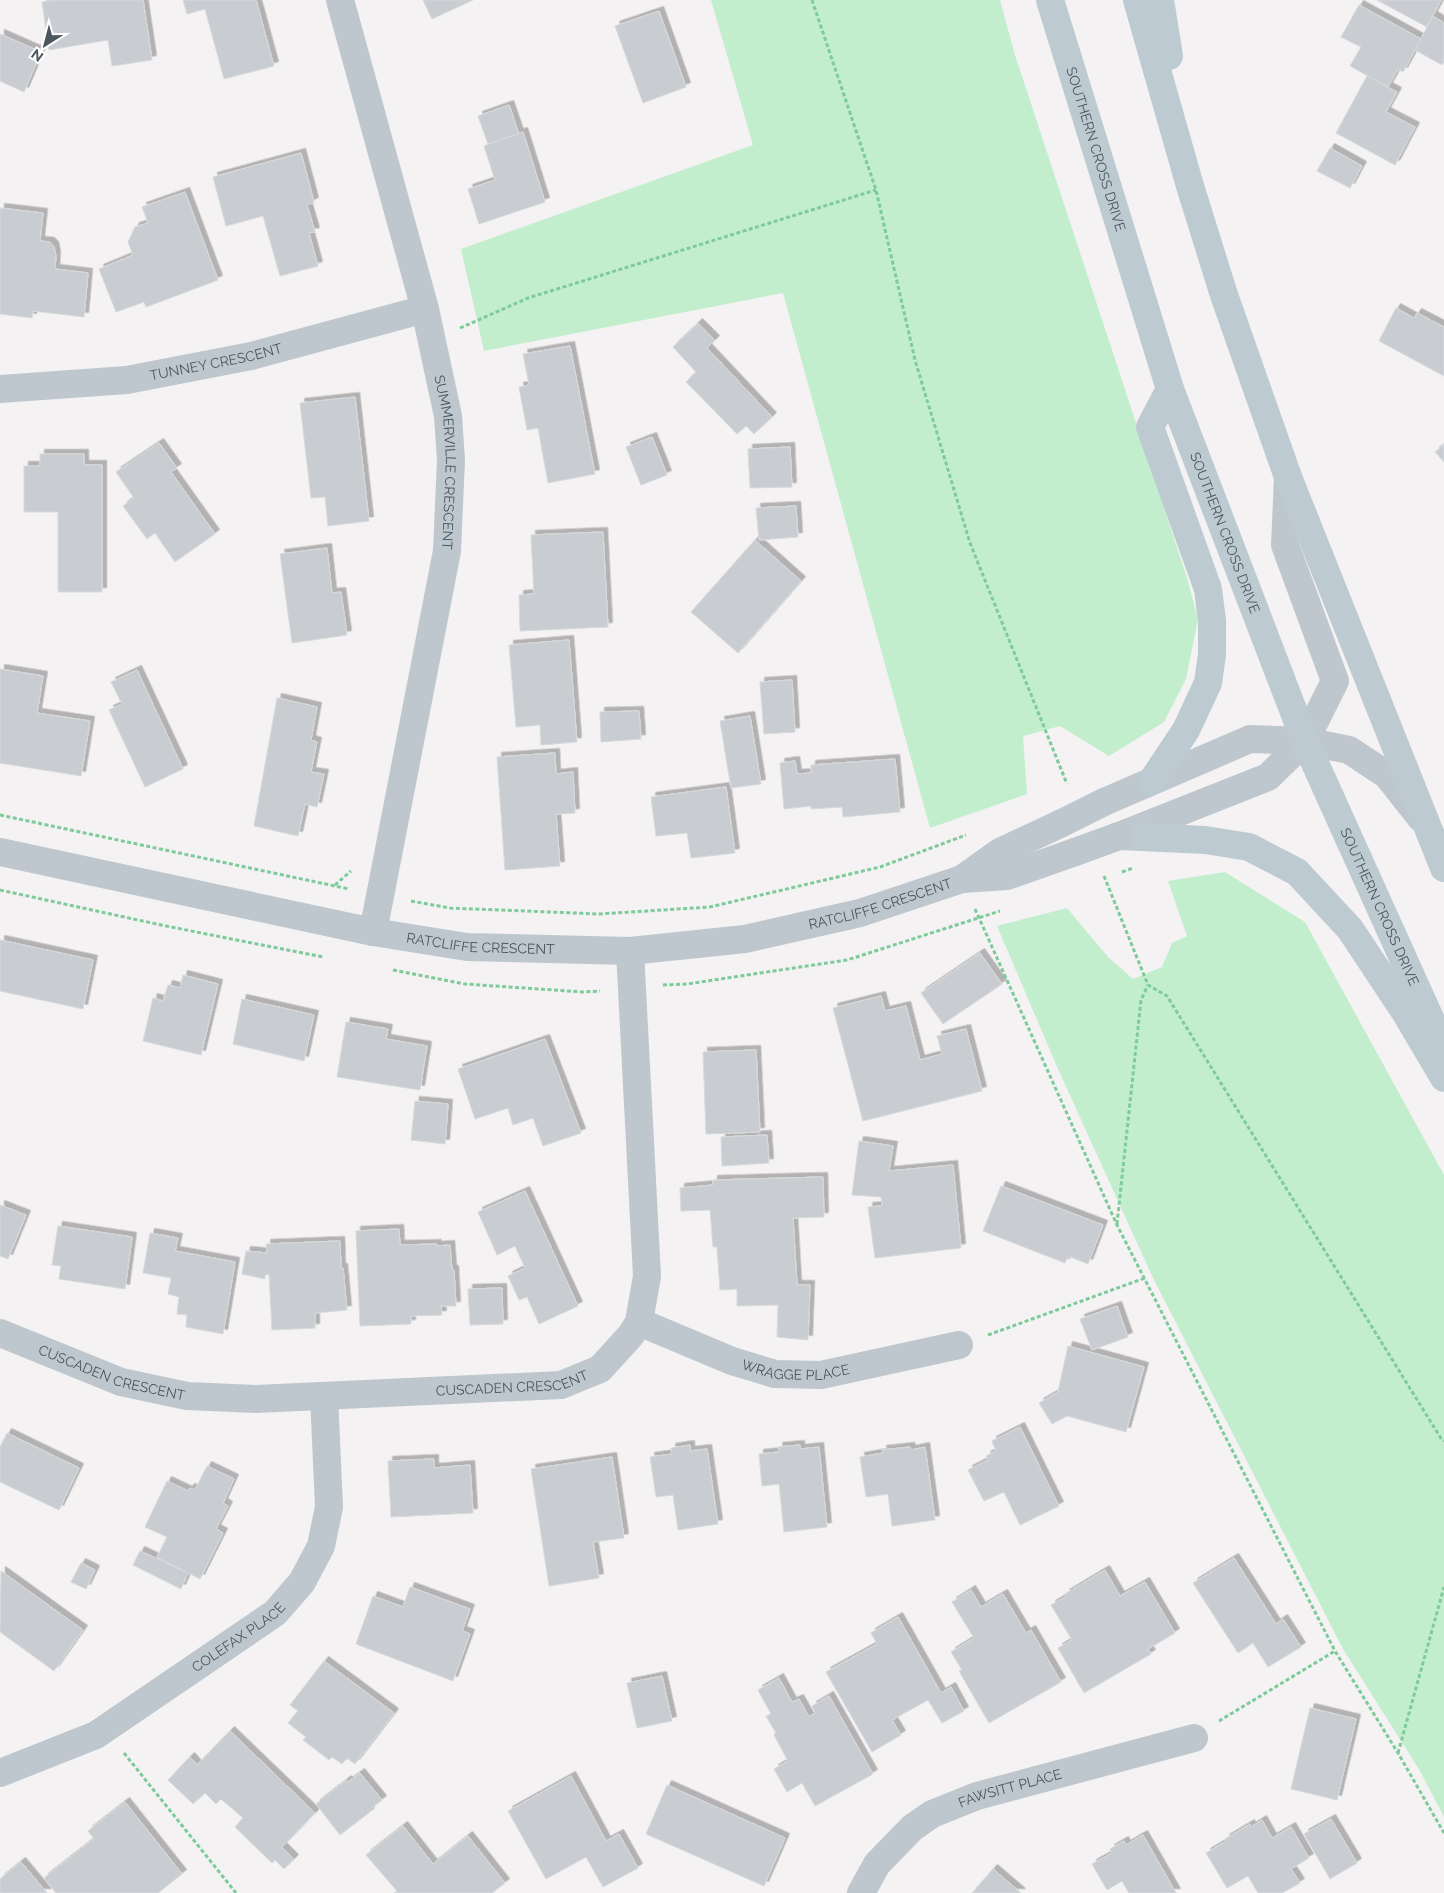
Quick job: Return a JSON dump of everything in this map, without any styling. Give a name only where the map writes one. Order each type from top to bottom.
[{"type":"main road","name":"SOUTHERN CROSS DRIVE","points":[[1050,0],[1170,388],[1305,741],[1444,1049]]},
{"type":"main road","points":[[1137,0],[1190,186],[1224,294],[1288,477],[1444,868]]},
{"type":"main road","points":[[1160,0],[1190,186]]},
{"type":"main road","points":[[1152,781],[1186,730],[1208,682],[1212,654],[1212,621],[1208,589],[1150,427],[1170,388]]},
{"type":"main road","points":[[1119,836],[1205,840],[1249,847],[1297,872],[1350,929],[1405,1012],[1444,1078]]},
{"type":"street","name":"SUMMERVILLE CRESCENT","points":[[340,0],[425,309],[448,416],[451,460],[447,551],[373,932]]},
{"type":"street","name":"TUNNEY CRESCENT","points":[[0,389],[127,380],[213,364],[251,356],[425,309]]},
{"type":"street","name":"RATCLIFFE CRESCENT","points":[[0,852],[373,932],[467,947],[630,951],[745,939],[860,913],[962,880],[1007,876],[1119,836],[1268,777],[1305,741],[1335,681],[1285,545],[1288,477]]},
{"type":"street","name":"RATCLIFFE CRESCENT","points":[[962,880],[1000,852],[1104,802],[1250,739],[1305,741],[1349,750],[1387,775],[1428,827]]},
{"type":"street","name":"CUSCADEN CRESCENT","points":[[0,1333],[121,1382],[187,1396],[256,1399],[561,1385],[600,1369],[631,1335],[638,1322],[646,1276],[630,951]]},
{"type":"street","name":"WRAGGE PLACE","points":[[638,1322],[732,1362],[775,1374],[821,1375],[959,1345]]},
{"type":"street","name":"COLEFAX PLACE","points":[[0,1774],[96,1735],[275,1613],[302,1582],[321,1546],[329,1507],[324,1396]]},
{"type":"street","name":"FAWSITT PLACE","points":[[861,1893],[877,1864],[912,1828],[932,1814],[977,1796],[1194,1738]]},
{"type":"path","points":[[812,0],[876,190],[915,360],[970,543],[1070,792]]},
{"type":"path","points":[[432,341],[528,298],[876,190]]},
{"type":"path","points":[[0,815],[313,882]]},
{"type":"path","points":[[450,908],[599,914],[710,907],[880,867],[970,833]]},
{"type":"path","points":[[1104,874],[1148,985],[1167,996],[1443,1442]]},
{"type":"path","points":[[687,984],[847,960],[979,917],[1117,1224],[1144,1278],[1335,1651],[1444,1833]]},
{"type":"path","points":[[1117,1224],[1141,1000],[1148,985]]},
{"type":"path","points":[[959,1345],[1144,1278]]},
{"type":"path","points":[[1398,1754],[1444,1587]]},
{"type":"path","points":[[1194,1738],[1231,1712],[1335,1651]]},
{"type":"path","points":[[104,1728],[236,1893]]},
{"type":"green space","points":[[711,0],[1000,0],[1015,55],[1187,578],[1198,619],[1186,679],[1164,722],[1109,756],[1060,726],[1023,736],[1027,794],[930,828],[783,293],[484,351],[461,249],[753,145]]},
{"type":"green space","points":[[1225,872],[1305,922],[1444,1175],[1444,1817],[1420,1771],[1343,1649],[1153,1278],[1058,1069],[997,926],[1067,908],[1108,957],[1133,979],[1162,967],[1172,943],[1187,936],[1168,881]]},
{"type":"building","points":[[56,0],[143,0],[152,60],[112,66],[108,40],[49,50],[42,2]]},
{"type":"building","points":[[183,0],[256,0],[274,66],[224,79],[205,9],[187,14]]},
{"type":"building","points":[[423,0],[473,0],[432,19]]},
{"type":"building","points":[[1377,0],[1441,0],[1427,27]]},
{"type":"building","points":[[1359,5],[1421,39],[1403,72],[1398,69],[1388,87],[1350,66],[1361,47],[1341,37]]},
{"type":"building","points":[[659,11],[686,87],[643,103],[615,26]]},
{"type":"building","points":[[1433,16],[1444,23],[1444,62],[1442,65],[1415,50]]},
{"type":"building","points":[[0,34],[41,52],[24,92],[0,81]]},
{"type":"building","points":[[1367,76],[1397,92],[1386,112],[1415,127],[1395,165],[1336,133]]},
{"type":"building","points":[[509,105],[519,134],[488,144],[478,116]]},
{"type":"building","points":[[523,132],[545,202],[479,224],[468,189],[495,180],[484,146]]},
{"type":"building","points":[[1330,148],[1362,166],[1350,188],[1317,171]]},
{"type":"building","points":[[301,153],[314,202],[307,205],[315,232],[309,233],[318,266],[280,276],[263,216],[226,226],[213,177]]},
{"type":"building","points":[[185,192],[218,280],[146,307],[144,302],[116,312],[99,269],[133,255],[128,242],[135,227],[148,223],[142,207]]},
{"type":"building","points":[[0,208],[43,213],[40,241],[50,242],[54,246],[56,256],[55,269],[88,273],[84,317],[33,311],[32,318],[0,314]]},
{"type":"building","points":[[1396,308],[1414,318],[1417,313],[1444,327],[1444,376],[1379,341]]},
{"type":"building","points":[[698,323],[715,340],[707,348],[772,417],[754,434],[746,426],[737,434],[686,382],[696,372],[673,347]]},
{"type":"building","points":[[570,346],[595,474],[548,483],[538,428],[527,430],[519,387],[529,385],[523,354]]},
{"type":"building","points":[[355,397],[369,521],[328,526],[325,497],[311,498],[300,403]]},
{"type":"building","points":[[652,437],[667,475],[641,485],[626,447]]},
{"type":"building","points":[[159,443],[177,468],[171,472],[215,534],[175,562],[155,533],[147,539],[123,506],[134,498],[116,472]]},
{"type":"building","points":[[1444,445],[1444,462],[1435,452]]},
{"type":"building","points":[[790,447],[792,487],[750,488],[748,449]]},
{"type":"building","points":[[40,454],[84,454],[84,465],[102,465],[102,592],[58,592],[58,512],[24,512],[24,466],[40,466]]},
{"type":"building","points":[[796,506],[798,537],[759,540],[756,508]]},
{"type":"building","points":[[603,532],[608,627],[520,631],[519,595],[534,594],[531,535]]},
{"type":"building","points":[[755,540],[801,581],[738,653],[691,612]]},
{"type":"building","points":[[327,548],[332,593],[341,592],[347,635],[292,643],[280,554]]},
{"type":"building","points":[[569,640],[577,742],[541,745],[540,725],[516,727],[509,645]]},
{"type":"building","points":[[0,669],[43,676],[37,713],[90,721],[81,776],[0,763]]},
{"type":"building","points":[[137,670],[183,769],[145,787],[109,710],[122,704],[111,682]]},
{"type":"building","points":[[792,680],[795,732],[764,734],[760,682]]},
{"type":"building","points":[[277,698],[317,707],[311,740],[317,742],[311,772],[324,774],[317,807],[305,804],[298,836],[254,826]]},
{"type":"building","points":[[639,711],[641,739],[601,742],[600,712]]},
{"type":"building","points":[[750,716],[761,784],[731,788],[720,721]]},
{"type":"building","points":[[555,753],[556,774],[573,772],[575,813],[556,814],[560,866],[505,870],[497,757]]},
{"type":"building","points":[[895,759],[900,812],[843,817],[842,807],[811,809],[811,806],[784,809],[780,763],[795,761],[797,774],[811,773],[811,765]]},
{"type":"building","points":[[726,787],[735,853],[691,858],[687,833],[656,836],[651,797]]},
{"type":"building","points":[[0,940],[93,960],[83,1009],[0,991]]},
{"type":"building","points":[[980,953],[1002,984],[943,1024],[921,993]]},
{"type":"building","points":[[183,975],[218,984],[201,1055],[143,1041],[153,998],[163,1001],[168,985],[180,988]]},
{"type":"building","points":[[881,996],[885,1011],[906,1006],[920,1060],[942,1054],[937,1036],[966,1029],[982,1091],[863,1121],[833,1008]]},
{"type":"building","points":[[242,999],[314,1015],[304,1061],[233,1044]]},
{"type":"building","points":[[346,1022],[388,1029],[386,1039],[427,1046],[420,1090],[337,1077]]},
{"type":"building","points":[[545,1039],[581,1133],[543,1146],[533,1118],[513,1125],[508,1108],[475,1119],[458,1069]]},
{"type":"building","points":[[756,1050],[760,1132],[706,1134],[703,1052]]},
{"type":"building","points":[[415,1101],[448,1104],[445,1144],[411,1140]]},
{"type":"building","points":[[767,1135],[769,1163],[722,1166],[721,1137]]},
{"type":"building","points":[[859,1141],[893,1146],[889,1171],[953,1165],[961,1248],[875,1258],[868,1207],[882,1206],[881,1197],[852,1195]]},
{"type":"building","points":[[823,1177],[824,1217],[793,1218],[797,1285],[810,1285],[808,1340],[777,1337],[778,1305],[737,1306],[737,1289],[720,1290],[717,1247],[713,1247],[710,1210],[681,1211],[680,1188],[713,1185],[713,1180]]},
{"type":"building","points":[[1001,1186],[1103,1225],[1088,1264],[1068,1256],[1065,1263],[983,1231]]},
{"type":"building","points":[[525,1191],[578,1306],[539,1324],[527,1297],[519,1300],[508,1276],[525,1268],[515,1246],[497,1255],[478,1212]]},
{"type":"building","points":[[0,1205],[26,1215],[8,1259],[0,1256]]},
{"type":"building","points":[[58,1226],[132,1237],[125,1289],[59,1279],[61,1266],[52,1265]]},
{"type":"building","points":[[399,1229],[400,1245],[450,1245],[452,1270],[454,1270],[456,1306],[441,1306],[442,1315],[411,1316],[411,1324],[360,1326],[356,1231]]},
{"type":"building","points":[[150,1233],[178,1238],[175,1251],[235,1262],[223,1334],[186,1327],[187,1315],[177,1314],[179,1297],[168,1294],[171,1278],[143,1273]]},
{"type":"building","points":[[340,1241],[341,1268],[343,1268],[347,1310],[315,1313],[315,1328],[272,1330],[269,1274],[265,1275],[265,1279],[242,1274],[246,1251],[267,1253],[266,1244]]},
{"type":"building","points":[[502,1288],[503,1324],[470,1325],[468,1289]]},
{"type":"building","points":[[1117,1306],[1128,1337],[1092,1350],[1080,1319]]},
{"type":"building","points":[[1068,1346],[1144,1367],[1126,1432],[1067,1416],[1052,1424],[1039,1403],[1058,1392]]},
{"type":"building","points":[[1020,1427],[1059,1506],[1020,1525],[1004,1492],[984,1501],[968,1470],[988,1460],[986,1456],[996,1451],[992,1441]]},
{"type":"building","points":[[7,1433],[79,1468],[59,1510],[0,1482],[0,1447]]},
{"type":"building","points":[[690,1445],[690,1451],[707,1449],[718,1524],[678,1530],[673,1495],[656,1497],[650,1457],[672,1454],[671,1448]]},
{"type":"building","points":[[800,1445],[800,1449],[819,1447],[827,1527],[784,1532],[779,1484],[762,1486],[759,1454],[779,1452],[778,1447]]},
{"type":"building","points":[[910,1447],[911,1450],[925,1447],[935,1520],[892,1526],[888,1494],[866,1497],[860,1457],[883,1453],[882,1450]]},
{"type":"building","points":[[612,1457],[624,1538],[593,1542],[599,1578],[549,1586],[531,1469]]},
{"type":"building","points":[[434,1459],[434,1468],[470,1465],[473,1513],[391,1517],[388,1461]]},
{"type":"building","points":[[207,1466],[234,1479],[223,1503],[228,1506],[216,1529],[223,1533],[200,1579],[157,1557],[167,1537],[145,1527],[167,1481],[188,1491],[190,1488],[195,1490]]},
{"type":"building","points":[[140,1551],[188,1573],[181,1589],[133,1565]]},
{"type":"building","points":[[1234,1558],[1276,1624],[1283,1619],[1301,1647],[1268,1667],[1253,1643],[1238,1653],[1193,1583]]},
{"type":"building","points":[[81,1563],[95,1570],[86,1589],[71,1582]]},
{"type":"building","points":[[1105,1570],[1120,1596],[1145,1582],[1175,1633],[1148,1649],[1151,1654],[1084,1693],[1058,1648],[1072,1640],[1051,1605],[1067,1596],[1065,1594]]},
{"type":"building","points":[[1,1571],[83,1630],[54,1671],[0,1632]]},
{"type":"building","points":[[410,1587],[470,1609],[462,1631],[470,1634],[453,1681],[356,1644],[373,1596],[403,1607]]},
{"type":"building","points":[[971,1590],[981,1607],[1003,1594],[1026,1633],[1031,1630],[1061,1682],[989,1723],[959,1671],[962,1670],[951,1652],[974,1638],[952,1602]]},
{"type":"building","points":[[898,1617],[941,1693],[951,1687],[964,1711],[942,1723],[928,1700],[892,1720],[901,1735],[872,1752],[826,1672],[877,1644],[871,1633]]},
{"type":"building","points":[[324,1661],[394,1713],[355,1764],[347,1758],[342,1764],[332,1757],[329,1760],[303,1740],[306,1737],[288,1723],[298,1711],[290,1705]]},
{"type":"building","points":[[662,1676],[672,1721],[637,1728],[627,1683]]},
{"type":"building","points":[[779,1678],[792,1702],[799,1699],[809,1717],[815,1713],[812,1706],[829,1696],[873,1774],[815,1806],[802,1783],[787,1792],[774,1769],[788,1761],[774,1735],[776,1733],[766,1716],[771,1714],[758,1690]]},
{"type":"building","points":[[1310,1708],[1356,1719],[1337,1800],[1291,1789]]},
{"type":"building","points":[[230,1731],[315,1813],[282,1847],[294,1859],[284,1869],[275,1860],[272,1863],[235,1827],[243,1818],[221,1799],[216,1804],[205,1793],[193,1804],[168,1780],[190,1757],[197,1765]]},
{"type":"building","points":[[360,1773],[382,1800],[369,1810],[370,1812],[340,1835],[316,1804],[347,1780],[348,1782]]},
{"type":"building","points":[[571,1776],[606,1841],[619,1834],[638,1868],[603,1887],[586,1857],[546,1879],[508,1811]]},
{"type":"building","points":[[667,1785],[785,1838],[764,1886],[646,1834]]},
{"type":"building","points":[[125,1802],[182,1874],[158,1893],[56,1893],[44,1878],[94,1839],[88,1831]]},
{"type":"building","points":[[1331,1819],[1357,1863],[1330,1879],[1304,1834]]},
{"type":"building","points":[[1262,1820],[1272,1838],[1291,1827],[1309,1858],[1291,1869],[1300,1883],[1282,1893],[1258,1893],[1248,1876],[1227,1888],[1206,1853],[1250,1824],[1251,1827]]},
{"type":"building","points":[[403,1826],[433,1864],[468,1836],[505,1883],[492,1893],[394,1893],[397,1891],[366,1855]]},
{"type":"building","points":[[1143,1835],[1176,1893],[1129,1893],[1122,1881],[1107,1890],[1092,1864],[1112,1853],[1110,1849],[1124,1841],[1126,1845]]},
{"type":"building","points":[[21,1862],[47,1893],[0,1893],[0,1879]]},
{"type":"building","points":[[993,1869],[1021,1893],[972,1893]]}]
